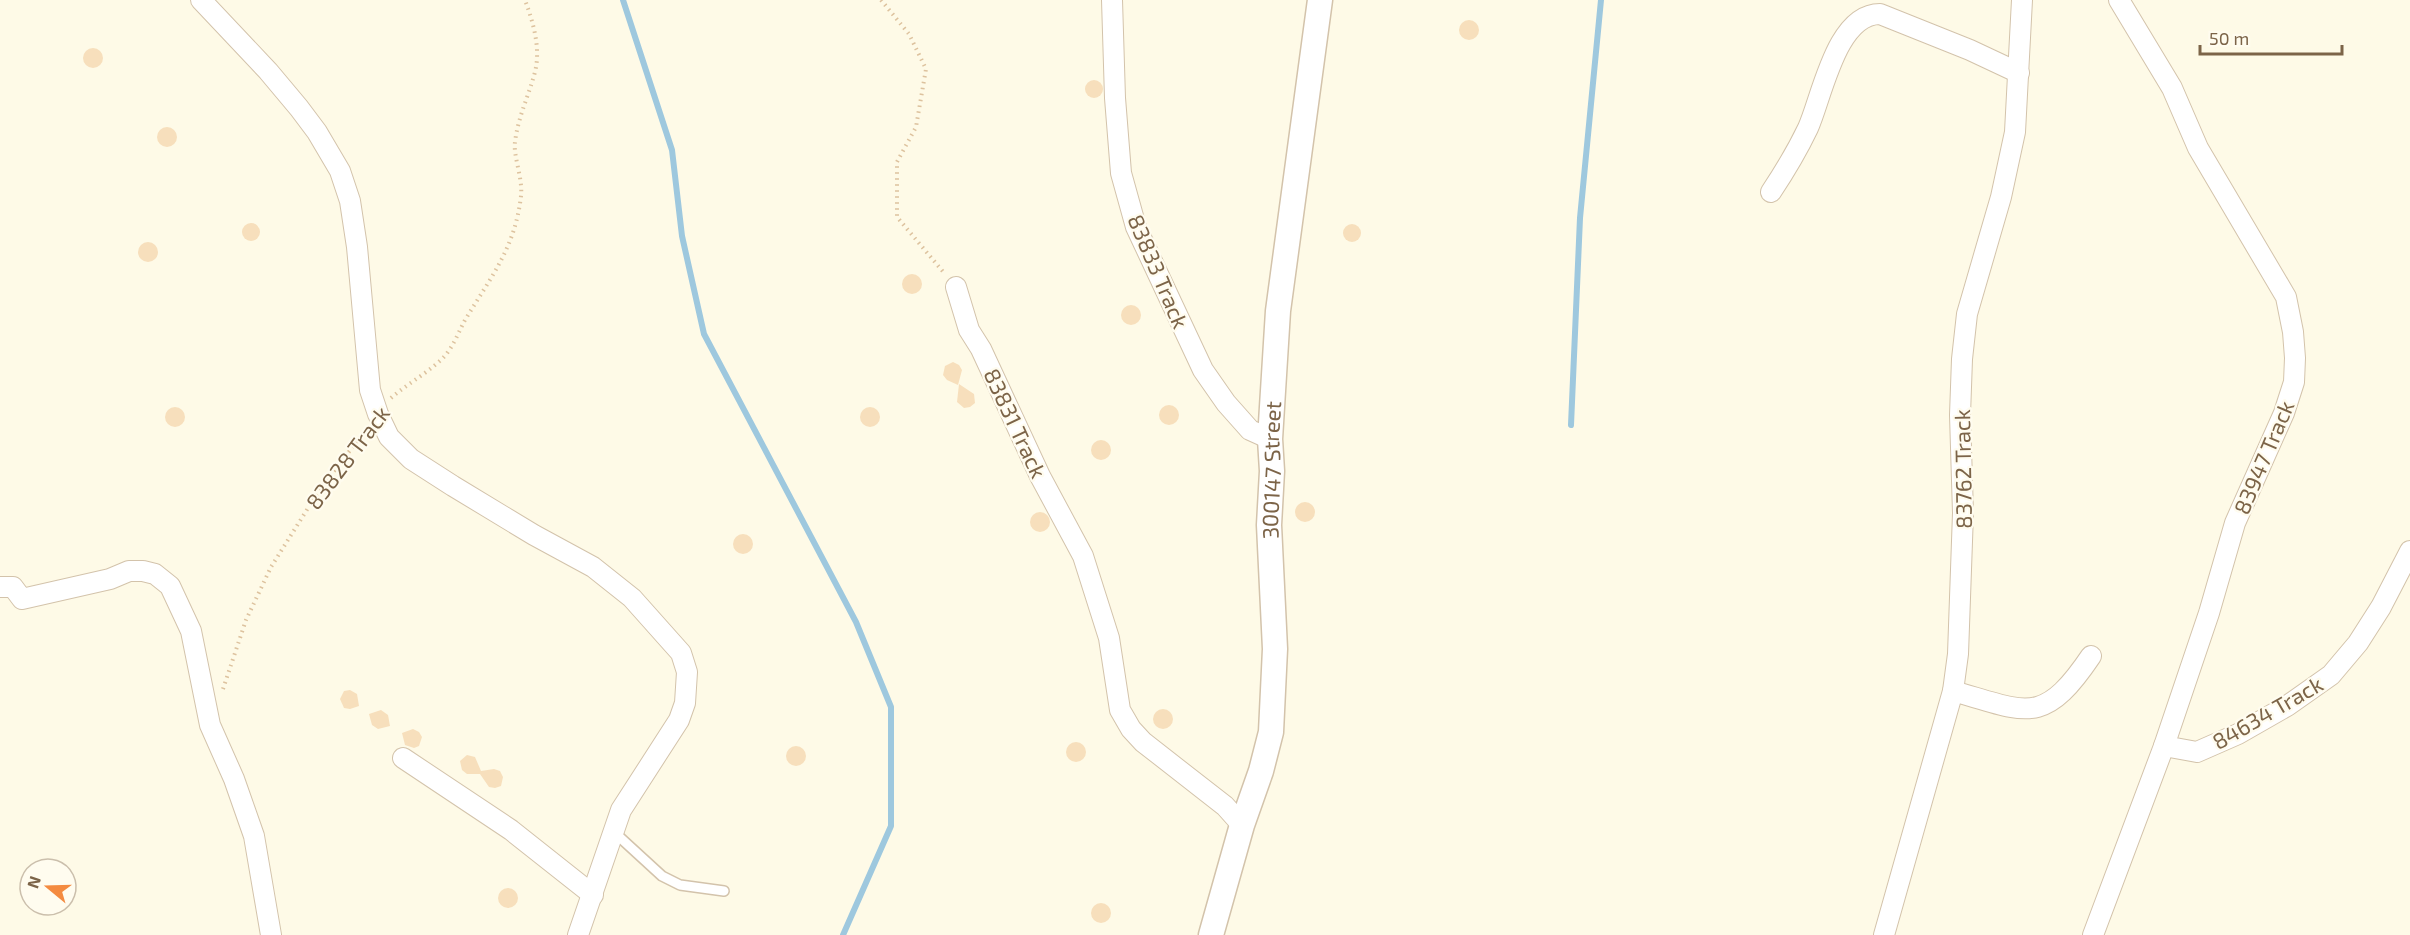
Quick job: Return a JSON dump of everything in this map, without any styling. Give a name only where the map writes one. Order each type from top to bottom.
[{"type":"street","points":[[201,0],[268,71],[299,108],[317,132],[340,171],[350,201],[357,247],[370,390],[389,437],[411,459],[534,535],[593,567],[632,598],[681,652],[687,672],[685,703],[679,720],[621,810],[578,935]]},
{"type":"street","name":"83833 Track","points":[[1112,0],[1115,98],[1121,172],[1136,227],[1203,370],[1226,403],[1250,430],[1270,439]]},
{"type":"street","name":"300147 Street","points":[[1211,935],[1271,732],[1275,649],[1269,525],[1272,471],[1270,439],[1278,311],[1320,0]]},
{"type":"street","name":"83762 Track","points":[[1884,935],[1953,691],[1958,654],[1962,576],[1964,513],[1960,415],[1967,314],[2001,197],[2015,132],[2022,0]]},
{"type":"street","name":"83947 Track","points":[[2093,935],[2164,746],[2210,612],[2235,523],[2284,413],[2294,382],[2295,358],[2294,332],[2286,297],[2198,147],[2172,88],[2118,0]]},
{"type":"street","points":[[1771,192],[1792,161],[1809,126],[1828,69],[1841,44],[1856,23],[1865,17],[1880,14],[1970,50],[2019,73]]},
{"type":"street","name":"83831 Track","points":[[956,287],[969,330],[981,349],[1040,477],[1083,556],[1109,638],[1120,710],[1131,729],[1143,742],[1225,806],[1242,825]]},
{"type":"street","name":"84634 Track","points":[[2164,746],[2197,752],[2238,734],[2287,706],[2331,675],[2358,643],[2381,607],[2410,551]]},
{"type":"street","points":[[0,587],[13,587],[22,599],[111,579],[129,571],[143,571],[163,579],[176,597],[191,631],[210,725],[234,779],[254,836],[271,935]]},
{"type":"street","points":[[1953,691],[2001,705],[2030,710],[2042,708],[2066,688],[2091,656]]},
{"type":"street","points":[[403,758],[511,830],[592,895]]},
{"type":"lane","points":[[614,832],[662,876],[681,885],[724,891]]},
{"type":"path","name":"83828 Track","points":[[222,693],[246,620],[271,567],[320,489],[389,400],[443,358],[502,261],[515,230],[521,193],[514,144],[522,107],[536,70],[535,33],[525,0]]},
{"type":"path","points":[[881,0],[909,34],[926,69],[916,127],[897,162],[897,217],[956,287]]},
{"type":"building","points":[[1469,20],[1476,23],[1479,30],[1476,37],[1469,40],[1462,37],[1459,30],[1462,23]]},
{"type":"building","points":[[93,48],[100,51],[103,58],[100,65],[93,68],[86,65],[83,58],[86,51]]},
{"type":"building","points":[[1090,80],[1098,80],[1103,85],[1101,96],[1090,98],[1085,93],[1085,85]]},
{"type":"building","points":[[167,127],[174,130],[177,137],[174,144],[167,147],[160,144],[157,137],[160,130]]},
{"type":"building","points":[[247,223],[255,223],[260,228],[258,239],[247,241],[242,236],[242,228]]},
{"type":"building","points":[[1348,224],[1356,224],[1361,229],[1359,240],[1348,242],[1343,237],[1343,229]]},
{"type":"building","points":[[148,242],[155,245],[158,252],[155,259],[148,262],[141,259],[138,252],[141,245]]},
{"type":"building","points":[[912,274],[919,277],[922,284],[919,291],[912,294],[905,291],[902,284],[905,277]]},
{"type":"building","points":[[1131,305],[1138,308],[1141,315],[1138,322],[1131,325],[1124,322],[1121,315],[1124,308]]},
{"type":"building","points":[[953,362],[962,370],[958,385],[947,380],[943,375],[945,366]]},
{"type":"building","points":[[959,384],[974,394],[975,403],[970,407],[964,408],[957,402]]},
{"type":"building","points":[[1169,405],[1176,408],[1179,415],[1176,422],[1169,425],[1162,422],[1159,415],[1162,408]]},
{"type":"building","points":[[175,407],[182,410],[185,417],[182,424],[175,427],[168,424],[165,417],[168,410]]},
{"type":"building","points":[[870,407],[877,410],[880,417],[877,424],[870,427],[863,424],[860,417],[863,410]]},
{"type":"building","points":[[1101,440],[1108,443],[1111,450],[1108,457],[1101,460],[1094,457],[1091,450],[1094,443]]},
{"type":"building","points":[[1305,502],[1312,505],[1315,512],[1312,519],[1305,522],[1298,519],[1295,512],[1298,505]]},
{"type":"building","points":[[1040,512],[1047,515],[1050,522],[1047,529],[1040,532],[1033,529],[1030,522],[1033,515]]},
{"type":"building","points":[[743,534],[750,537],[753,544],[750,551],[743,554],[736,551],[733,544],[736,537]]},
{"type":"building","points":[[350,690],[357,694],[359,706],[350,709],[344,708],[340,699],[344,691]]},
{"type":"building","points":[[1163,709],[1170,712],[1173,719],[1170,726],[1163,729],[1156,726],[1153,719],[1156,712]]},
{"type":"building","points":[[381,710],[388,715],[390,726],[378,729],[372,725],[369,714]]},
{"type":"building","points":[[413,729],[422,737],[419,746],[414,748],[405,745],[402,733]]},
{"type":"building","points":[[1076,742],[1083,745],[1086,752],[1083,759],[1076,762],[1069,759],[1066,752],[1069,745]]},
{"type":"building","points":[[796,746],[803,749],[806,756],[803,763],[796,766],[789,763],[786,756],[789,749]]},
{"type":"building","points":[[467,755],[475,757],[481,771],[494,769],[500,771],[503,777],[501,786],[489,787],[480,774],[467,774],[462,770],[460,761]]},
{"type":"building","points":[[508,888],[515,891],[518,898],[515,905],[508,908],[501,905],[498,898],[501,891]]},
{"type":"building","points":[[1101,903],[1108,906],[1111,913],[1108,920],[1101,923],[1094,920],[1091,913],[1094,906]]},
{"type":"waterway","points":[[623,0],[672,150],[682,236],[704,334],[856,622],[891,707],[891,826],[843,935]]},
{"type":"waterway","points":[[1571,425],[1580,218],[1601,0]]}]
